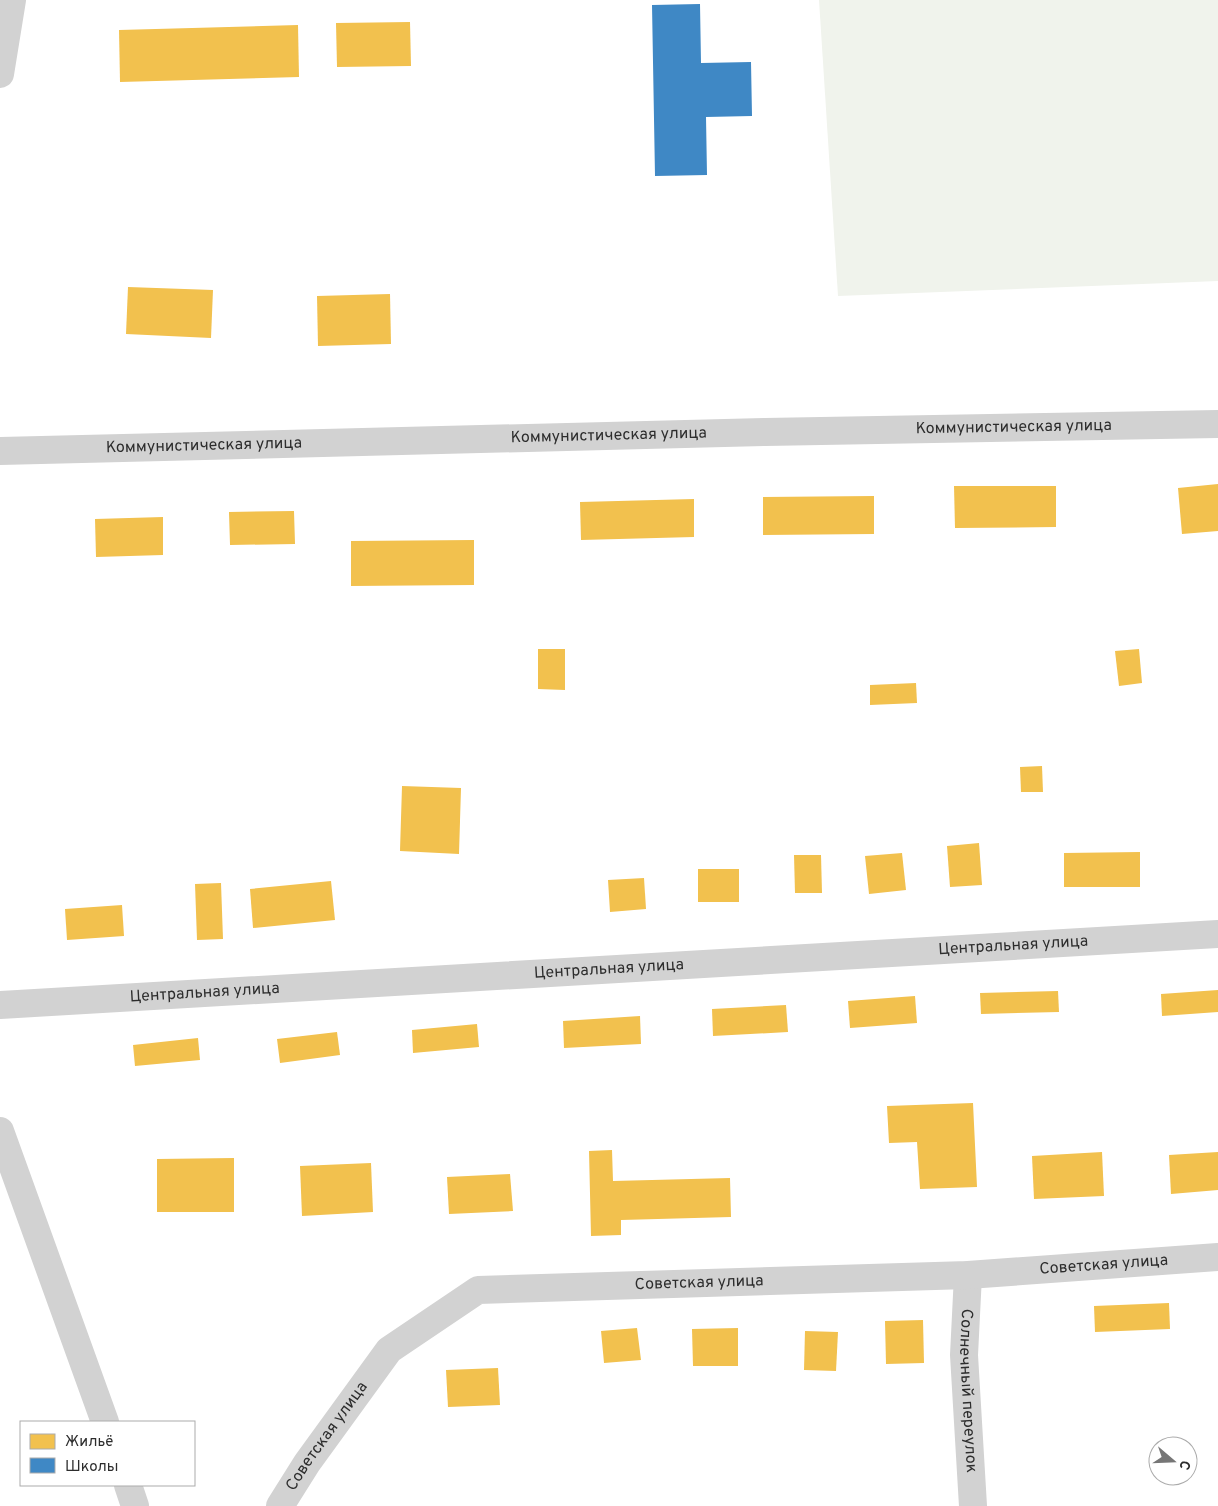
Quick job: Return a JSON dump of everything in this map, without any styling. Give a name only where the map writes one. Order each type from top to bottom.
[{"type":"street","points":[[0,74],[12,0]]},
{"type":"street","name":"Коммунистическая улица","points":[[0,451],[765,432],[1218,424]]},
{"type":"street","name":"Центральная улица","points":[[0,1005],[1218,934]]},
{"type":"street","points":[[0,1131],[105,1421]]},
{"type":"street","name":"Советская улица","points":[[280,1506],[307,1463],[389,1350],[478,1290],[968,1275],[1218,1257]]},
{"type":"street","name":"Солнечный переулок","points":[[968,1275],[964,1355],[973,1506]]},
{"type":"street","points":[[128,1486],[135,1506]]},
{"type":"shaded area","points":[[819,0],[1218,0],[1218,281],[838,296]]},
{"type":"building: Жильё","points":[[410,22],[411,66],[337,67],[336,23]]},
{"type":"building: Жильё","points":[[298,25],[299,77],[120,82],[119,30]]},
{"type":"building: Жильё","points":[[128,287],[213,290],[211,338],[126,334]]},
{"type":"building: Жильё","points":[[390,294],[391,344],[318,346],[317,296]]},
{"type":"building: Жильё","points":[[1218,484],[1218,531],[1182,534],[1178,488]]},
{"type":"building: Жильё","points":[[954,486],[1056,486],[1056,527],[955,528]]},
{"type":"building: Жильё","points":[[874,496],[874,534],[763,535],[763,497]]},
{"type":"building: Жильё","points":[[694,499],[694,537],[581,540],[580,502]]},
{"type":"building: Жильё","points":[[294,511],[295,544],[230,545],[229,512]]},
{"type":"building: Жильё","points":[[163,517],[163,555],[96,557],[95,519]]},
{"type":"building: Жильё","points":[[474,540],[474,585],[351,586],[351,541]]},
{"type":"building: Жильё","points":[[538,649],[565,649],[565,690],[538,689]]},
{"type":"building: Жильё","points":[[1139,649],[1142,683],[1119,686],[1115,651]]},
{"type":"building: Жильё","points":[[916,683],[917,703],[870,705],[870,685]]},
{"type":"building: Жильё","points":[[1042,766],[1043,792],[1021,792],[1020,767]]},
{"type":"building: Жильё","points":[[402,786],[461,788],[459,854],[400,851]]},
{"type":"building: Жильё","points":[[979,843],[982,885],[950,887],[947,846]]},
{"type":"building: Жильё","points":[[1140,852],[1140,887],[1064,887],[1064,853]]},
{"type":"building: Жильё","points":[[902,853],[906,890],[869,894],[865,856]]},
{"type":"building: Жильё","points":[[794,855],[821,855],[822,893],[795,893]]},
{"type":"building: Жильё","points":[[698,869],[739,869],[739,902],[698,902]]},
{"type":"building: Жильё","points":[[644,878],[646,909],[610,912],[608,880]]},
{"type":"building: Жильё","points":[[331,881],[335,920],[253,928],[250,889]]},
{"type":"building: Жильё","points":[[221,883],[223,939],[197,940],[195,884]]},
{"type":"building: Жильё","points":[[122,905],[124,936],[67,940],[65,909]]},
{"type":"building: Жильё","points":[[1218,990],[1218,1012],[1162,1016],[1161,994]]},
{"type":"building: Жильё","points":[[1058,991],[1059,1012],[981,1014],[980,993]]},
{"type":"building: Жильё","points":[[915,996],[917,1023],[850,1028],[848,1001]]},
{"type":"building: Жильё","points":[[786,1005],[788,1032],[713,1036],[712,1009]]},
{"type":"building: Жильё","points":[[640,1016],[641,1044],[564,1048],[563,1021]]},
{"type":"building: Жильё","points":[[477,1024],[479,1047],[413,1053],[412,1030]]},
{"type":"building: Жильё","points":[[337,1032],[340,1055],[280,1063],[277,1039]]},
{"type":"building: Жильё","points":[[198,1038],[200,1060],[135,1066],[133,1045]]},
{"type":"building: Жильё","points":[[973,1103],[977,1187],[920,1189],[917,1142],[889,1143],[887,1106]]},
{"type":"building: Жильё","points":[[612,1150],[613,1181],[730,1178],[731,1217],[621,1220],[621,1235],[591,1236],[589,1151]]},
{"type":"building: Жильё","points":[[1102,1152],[1104,1196],[1034,1199],[1032,1156]]},
{"type":"building: Жильё","points":[[1218,1152],[1218,1190],[1171,1194],[1169,1155]]},
{"type":"building: Жильё","points":[[234,1158],[234,1212],[157,1212],[157,1159]]},
{"type":"building: Жильё","points":[[371,1163],[373,1212],[302,1216],[300,1166]]},
{"type":"building: Жильё","points":[[510,1174],[513,1211],[449,1214],[447,1177]]},
{"type":"building: Жильё","points":[[1169,1303],[1170,1329],[1095,1332],[1094,1306]]},
{"type":"building: Жильё","points":[[923,1320],[924,1363],[886,1364],[885,1321]]},
{"type":"building: Жильё","points":[[637,1328],[641,1360],[604,1363],[601,1331]]},
{"type":"building: Жильё","points":[[738,1328],[738,1366],[693,1366],[692,1329]]},
{"type":"building: Жильё","points":[[805,1331],[838,1332],[836,1371],[804,1370]]},
{"type":"building: Жильё","points":[[498,1368],[500,1405],[448,1407],[446,1370]]},
{"type":"building: Школы","points":[[700,4],[701,63],[751,62],[752,116],[706,117],[707,175],[655,176],[652,5]]}]
